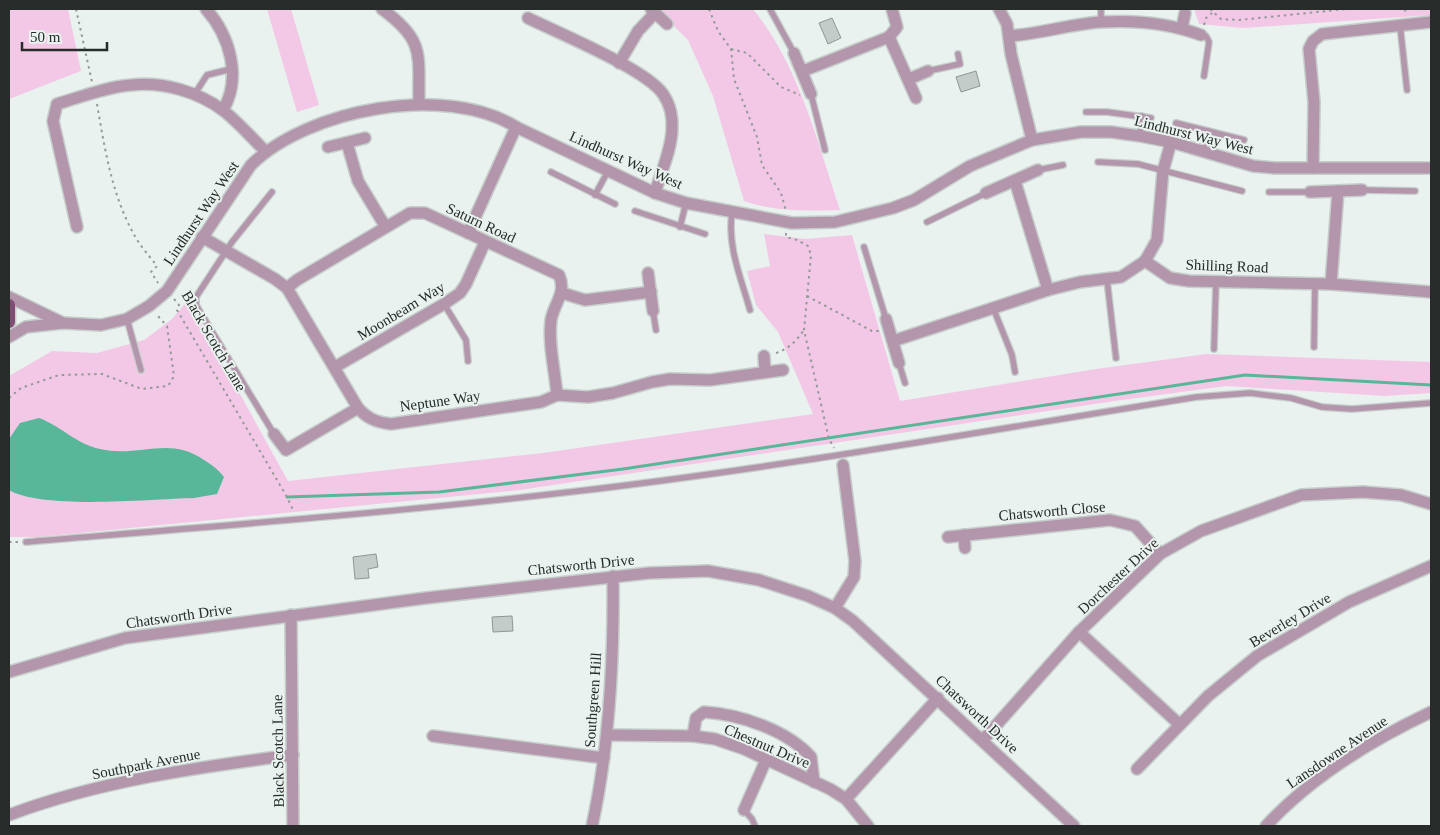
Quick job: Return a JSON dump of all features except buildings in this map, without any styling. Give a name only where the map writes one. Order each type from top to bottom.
[{"type":"main road","points":[[9,305],[9,322]]},
{"type":"street","points":[[206,9],[218,22],[224,34],[232,69],[233,89],[223,110]]},
{"type":"street","points":[[382,9],[411,33],[416,44],[419,104]]},
{"type":"street","points":[[803,71],[889,37],[897,27],[892,9]]},
{"type":"street","points":[[999,9],[1007,24],[1010,54],[1032,140]]},
{"type":"street","points":[[619,63],[638,31],[653,11],[667,24]]},
{"type":"street","points":[[1182,28],[1185,13]]},
{"type":"street","points":[[528,18],[619,63],[653,83],[668,102],[672,129],[670,146],[655,192]]},
{"type":"street","points":[[1009,36],[1101,22],[1151,23],[1182,28],[1201,36]]},
{"type":"street","points":[[1314,168],[1314,102],[1309,49],[1313,41],[1322,34],[1431,22]]},
{"type":"street","points":[[889,37],[916,98]]},
{"type":"street","points":[[794,53],[811,94]]},
{"type":"street","points":[[909,79],[928,71]]},
{"type":"street","points":[[77,227],[53,121],[57,104],[132,84],[165,86],[194,95],[223,110],[265,151]]},
{"type":"street","name":"Lindhurst Way West","points":[[9,337],[26,327],[63,323],[101,326],[127,319],[149,306],[167,291],[251,165],[265,151],[293,134],[325,121],[370,110],[419,104],[468,110],[501,117],[516,127],[655,192],[686,203],[732,214],[786,222],[834,222],[894,208],[914,200],[970,166],[1032,140],[1081,132],[1111,132],[1171,142],[1253,166],[1431,168]]},
{"type":"street","points":[[468,233],[516,127]]},
{"type":"street","points":[[328,147],[365,138]]},
{"type":"street","points":[[347,142],[358,181],[385,226]]},
{"type":"street","points":[[893,341],[994,310],[1048,290],[1080,282],[1106,280],[1126,275],[1145,261],[1157,240],[1163,171],[1171,142]]},
{"type":"street","points":[[986,193],[1038,170]]},
{"type":"street","points":[[1015,181],[1048,290]]},
{"type":"street","points":[[1310,192],[1362,190]]},
{"type":"street","points":[[1331,284],[1338,191]]},
{"type":"street","name":"Saturn Road","points":[[287,288],[385,226],[416,212],[425,213],[559,275],[562,282],[562,293]]},
{"type":"street","name":"Neptune Way","points":[[202,237],[287,288],[358,408],[366,417],[376,422],[391,424],[541,402],[557,395],[588,397],[614,393],[670,379],[710,380],[782,370]]},
{"type":"street","name":"Moonbeam Way","points":[[335,367],[460,293],[485,242]]},
{"type":"street","name":"Shilling Road","points":[[1145,261],[1170,278],[1216,282],[1315,283],[1431,292]]},
{"type":"street","points":[[648,273],[653,312]]},
{"type":"street","points":[[557,395],[551,330],[552,317],[562,293],[585,300],[650,292]]},
{"type":"street","name":"Lindhurst Way West","points":[[9,297],[63,323]]},
{"type":"street","points":[[888,324],[899,363]]},
{"type":"street","points":[[764,356],[765,372]]},
{"type":"street","points":[[274,434],[286,450],[358,408]]},
{"type":"street","points":[[836,608],[854,577],[855,562],[843,466]]},
{"type":"street","name":"Dorchester Drive","points":[[983,740],[1079,632],[1160,554],[1201,530],[1302,495],[1363,492],[1401,495],[1431,504]]},
{"type":"street","name":"Chatsworth Close","points":[[948,537],[1051,524],[1120,521],[1135,526],[1160,554]]},
{"type":"street","points":[[964,535],[965,548]]},
{"type":"street","name":"Beverley Drive","points":[[1137,769],[1208,696],[1257,656],[1349,602],[1431,566]]},
{"type":"street","name":"Chatsworth Drive","points":[[9,672],[125,638],[291,615],[613,576],[708,571],[733,574],[759,580],[808,596],[836,608],[938,698],[1074,826]]},
{"type":"street","name":"Southgreen Hill","points":[[592,826],[607,735],[614,624],[613,576]]},
{"type":"street","name":"Black Scotch Lane","points":[[291,615],[294,826]]},
{"type":"street","points":[[1079,632],[1179,724]]},
{"type":"street","points":[[846,799],[938,698]]},
{"type":"street","points":[[693,736],[696,718],[704,712],[739,718],[763,727],[790,740],[811,756],[814,782]]},
{"type":"street","name":"Lansdowne Avenue","points":[[1266,826],[1283,808],[1315,782],[1365,748],[1431,712]]},
{"type":"street","name":"Chestnut Drive","points":[[607,735],[693,736],[715,739],[766,760],[846,799],[868,826]]},
{"type":"street","points":[[433,736],[604,758]]},
{"type":"street","name":"Southpark Avenue","points":[[9,815],[96,788],[226,763],[293,755]]},
{"type":"street","points":[[744,810],[766,760]]},
{"type":"lane","points":[[770,9],[794,53]]},
{"type":"lane","points":[[1101,9],[1101,22]]},
{"type":"lane","points":[[1400,25],[1407,90]]},
{"type":"lane","points":[[1201,36],[1206,36],[1209,42],[1204,76]]},
{"type":"lane","points":[[928,71],[960,64],[958,54]]},
{"type":"lane","points":[[194,95],[207,75],[232,69]]},
{"type":"lane","points":[[811,94],[825,150]]},
{"type":"lane","points":[[1086,112],[1107,112],[1151,118]]},
{"type":"lane","points":[[1140,136],[1142,116]]},
{"type":"lane","points":[[1176,123],[1244,140]]},
{"type":"lane","points":[[1202,152],[1208,130]]},
{"type":"lane","points":[[1098,162],[1138,164],[1242,191]]},
{"type":"lane","points":[[1038,170],[1063,165]]},
{"type":"lane","points":[[596,195],[608,171]]},
{"type":"lane","points":[[551,172],[615,204]]},
{"type":"lane","points":[[1362,190],[1415,191]]},
{"type":"lane","points":[[272,192],[227,251],[196,297],[196,305],[274,434]]},
{"type":"lane","points":[[1269,192],[1310,192]]},
{"type":"lane","points":[[927,222],[986,193]]},
{"type":"lane","points":[[680,227],[686,203]]},
{"type":"lane","points":[[635,211],[705,234]]},
{"type":"lane","points":[[732,214],[729,231],[731,244],[750,310]]},
{"type":"lane","points":[[864,247],[888,324]]},
{"type":"lane","points":[[1106,280],[1116,358]]},
{"type":"lane","points":[[1214,349],[1216,282]]},
{"type":"lane","points":[[1314,347],[1315,283]]},
{"type":"lane","points":[[444,304],[466,340],[468,361]]},
{"type":"lane","points":[[994,310],[1012,355],[1015,372]]},
{"type":"lane","points":[[653,312],[656,330]]},
{"type":"lane","points":[[127,319],[141,370]]},
{"type":"lane","points":[[899,363],[905,383]]},
{"type":"lane","points":[[26,542],[297,520],[571,492],[836,454],[1197,397],[1250,394],[1291,398],[1322,407],[1352,409],[1431,403]]},
{"type":"lane","points":[[744,810],[755,826]]},
{"type":"path","points":[[76,9],[94,93]]},
{"type":"path","points":[[709,9],[718,31],[731,49],[734,79],[757,136],[762,165],[781,193],[786,206],[786,237],[808,246],[811,255],[804,330],[828,439],[836,454]]},
{"type":"path","points":[[1210,9],[1212,13],[1221,19],[1239,20],[1346,9]]},
{"type":"path","points":[[1201,36],[1206,18],[1212,13]]},
{"type":"path","points":[[731,49],[747,53],[781,87],[796,95],[811,94]]},
{"type":"path","name":"Black Scotch Lane","points":[[94,93],[110,174],[124,212],[137,239],[157,266],[151,272],[179,304],[177,310],[287,497],[297,520]]},
{"type":"path","points":[[807,296],[872,331],[888,324]]},
{"type":"path","points":[[9,398],[21,388],[59,375],[102,374],[142,389],[168,386],[174,376],[167,326],[149,306]]},
{"type":"path","points":[[764,356],[784,350],[797,341],[804,330]]},
{"type":"shaded area","points":[[9,9],[68,9],[81,71],[9,99]]},
{"type":"shaded area","points":[[267,9],[291,9],[319,105],[297,112]]},
{"type":"shaded area","points":[[656,9],[753,9],[769,31],[795,79],[840,210],[779,209],[744,201],[713,96],[688,40]]},
{"type":"shaded area","points":[[1194,9],[1431,9],[1431,15],[1243,28],[1199,24]]},
{"type":"shaded area","points":[[764,234],[805,239],[852,235],[900,401],[1096,369],[1206,354],[1431,362],[1431,393],[1385,396],[1226,386],[520,490],[38,537],[9,537],[9,376],[52,351],[97,353],[144,340],[172,319],[188,300],[288,481],[543,453],[813,414],[778,332],[756,305],[747,271],[770,266]]},
{"type":"shaded area","points":[[39,418],[91,447],[114,451],[166,448],[191,453],[212,465],[224,477],[217,494],[194,498],[71,502],[25,496],[9,490],[9,439],[20,423]]},
{"type":"waterway","points":[[287,497],[439,492],[623,469],[1245,375],[1431,385]]}]
